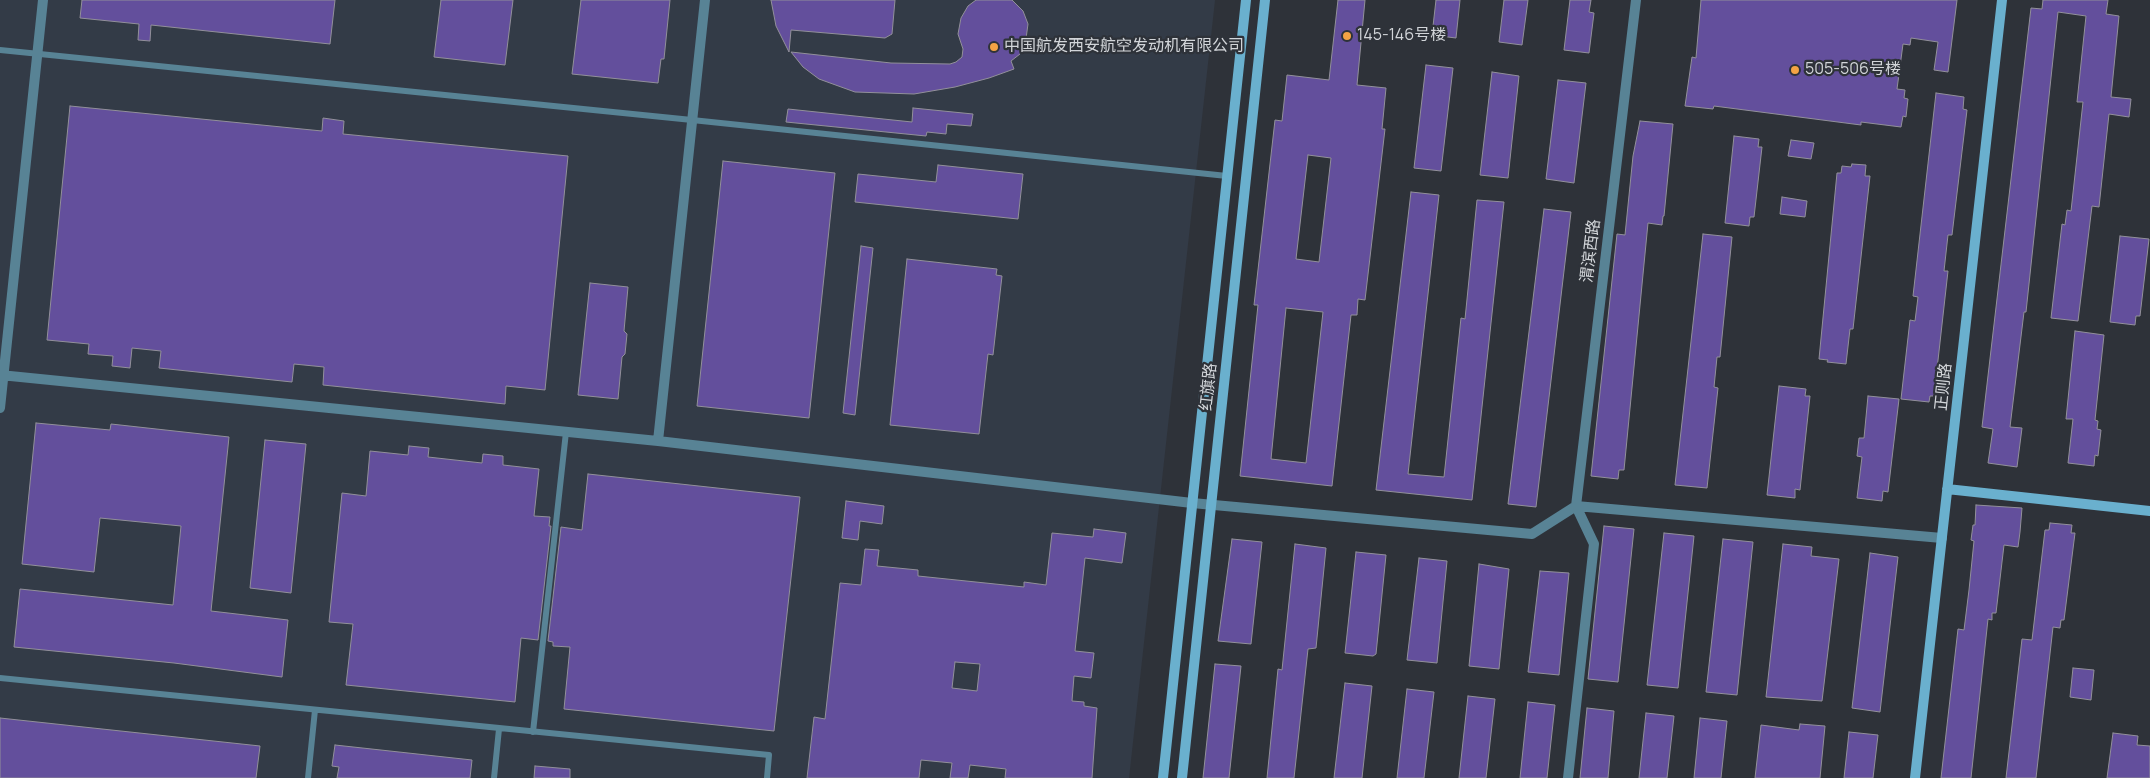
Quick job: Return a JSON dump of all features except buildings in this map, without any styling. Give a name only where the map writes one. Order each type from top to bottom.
[{"type":"main road","name":"红旗路","points":[[1163,778],[1246,0]]},
{"type":"main road","name":"红旗路","points":[[1182,778],[1265,0]]},
{"type":"main road","name":"正则路","points":[[1915,778],[2002,0]]},
{"type":"main road","points":[[1947,489],[2150,511]]},
{"type":"street","points":[[0,408],[43,0]]},
{"type":"street","points":[[658,441],[705,0]]},
{"type":"street","name":"渭滨西路","points":[[1576,506],[1636,0]]},
{"type":"street","points":[[2,376],[658,441],[1192,503],[1212,503],[1532,534],[1576,506],[1942,538]]},
{"type":"street","points":[[1568,778],[1594,544],[1576,506]]},
{"type":"lane","points":[[0,50],[1227,176]]},
{"type":"lane","points":[[533,732],[566,432]]},
{"type":"lane","points":[[0,678],[770,755],[767,778]]},
{"type":"lane","points":[[308,778],[315,710]]},
{"type":"lane","points":[[494,778],[499,729]]},
{"type":"shaded area","points":[[0,0],[1215,0],[1129,778],[0,778]]},
{"type":"place","name":"145-146号楼","points":[[1347,36]]},
{"type":"place","name":"中国航发西安航空发动机有限公司","points":[[994,47]]},
{"type":"place","name":"505-506号楼","points":[[1795,70]]}]
